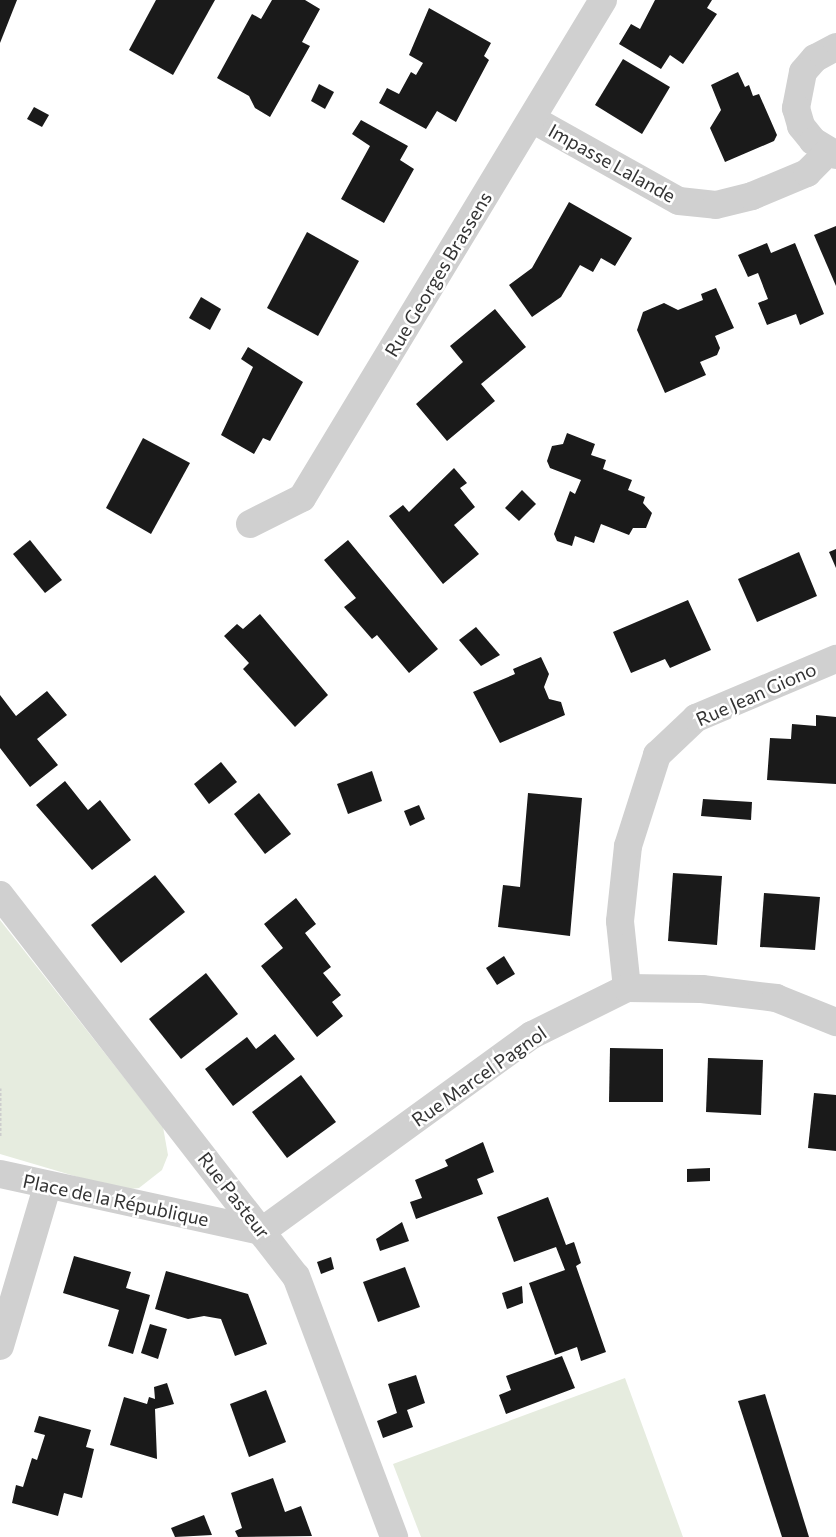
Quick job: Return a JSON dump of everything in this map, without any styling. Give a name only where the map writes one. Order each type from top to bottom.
[{"type":"street","name":"Rue Georges Brassens","points":[[250,524],[302,498],[603,0]]},
{"type":"street","name":"Impasse Lalande","points":[[532,119],[688,202],[716,205],[752,196],[807,173],[832,154],[801,126],[797,90],[815,58],[836,47]]},
{"type":"street","name":"Rue Jean Giono","points":[[626,988],[620,921],[628,846],[657,755],[696,718],[836,659]]},
{"type":"street","name":"Rue Pasteur","points":[[0,895],[296,1276],[394,1537]]},
{"type":"street","name":"Rue Marcel Pagnol","points":[[262,1231],[532,1035],[626,988],[702,989],[776,998],[836,1022]]},
{"type":"street","name":"Place de la République","points":[[0,1174],[47,1187],[262,1231]]},
{"type":"street","points":[[0,1346],[47,1187]]},
{"type":"path","points":[[0,1088],[0,1137]]},
{"type":"shaded area","points":[[0,920],[163,1127],[168,1155],[162,1170],[139,1188],[122,1190],[0,1154]]},
{"type":"shaded area","points":[[625,1378],[683,1537],[421,1537],[393,1464]]},
{"type":"building","points":[[0,0],[17,0],[0,43]]},
{"type":"building","points":[[156,0],[215,0],[173,75],[129,50]]},
{"type":"building","points":[[272,0],[305,0],[320,9],[302,42],[310,46],[270,117],[255,108],[249,96],[217,78],[252,14],[261,19]]},
{"type":"building","points":[[655,0],[712,0],[707,8],[717,14],[683,64],[670,55],[661,69],[619,44],[631,24],[640,29]]},
{"type":"building","points":[[429,8],[491,43],[484,56],[489,60],[456,122],[437,111],[426,129],[379,103],[387,88],[399,94],[411,72],[416,75],[423,63],[409,55]]},
{"type":"building","points":[[623,59],[670,87],[642,134],[595,105]]},
{"type":"building","points":[[738,72],[745,87],[749,85],[753,96],[759,94],[777,135],[774,141],[725,162],[710,128],[721,110],[711,85]]},
{"type":"building","points":[[319,84],[334,92],[325,109],[311,101]]},
{"type":"building","points":[[34,107],[49,115],[42,127],[27,119]]},
{"type":"building","points":[[361,120],[408,146],[400,160],[414,169],[384,223],[341,199],[370,146],[352,134]]},
{"type":"building","points":[[569,202],[632,238],[615,266],[601,258],[593,272],[580,265],[561,297],[532,317],[509,285],[532,268]]},
{"type":"building","points":[[836,226],[836,286],[814,235]]},
{"type":"building","points":[[307,232],[359,261],[318,336],[267,308]]},
{"type":"building","points":[[767,243],[771,253],[795,243],[824,314],[800,325],[796,314],[767,325],[758,303],[768,299],[758,273],[748,277],[738,255]]},
{"type":"building","points":[[716,288],[734,328],[715,336],[720,348],[717,355],[700,362],[706,375],[665,393],[637,330],[643,312],[664,303],[678,310],[703,300],[701,294]]},
{"type":"building","points":[[201,297],[221,309],[210,330],[189,318]]},
{"type":"building","points":[[495,309],[526,347],[481,384],[495,401],[447,441],[416,404],[463,362],[450,346]]},
{"type":"building","points":[[248,347],[303,382],[270,441],[263,438],[254,454],[221,435],[253,367],[241,359]]},
{"type":"building","points":[[567,433],[595,444],[591,455],[606,460],[603,469],[632,480],[628,490],[645,497],[643,503],[652,513],[646,528],[633,528],[629,535],[601,524],[594,543],[575,536],[572,546],[557,541],[554,534],[570,491],[575,494],[581,480],[550,468],[547,461],[552,446],[563,444]]},
{"type":"building","points":[[143,438],[190,463],[151,534],[106,508]]},
{"type":"building","points":[[454,468],[467,483],[460,488],[475,507],[454,525],[479,554],[443,584],[389,516],[403,505],[409,512]]},
{"type":"building","points":[[522,490],[536,504],[519,521],[505,508]]},
{"type":"building","points":[[30,540],[62,580],[45,593],[13,554]]},
{"type":"building","points":[[348,540],[438,649],[409,673],[377,635],[372,639],[344,607],[356,598],[324,560]]},
{"type":"building","points":[[836,549],[836,568],[829,552]]},
{"type":"building","points":[[799,552],[817,596],[757,622],[738,579]]},
{"type":"building","points":[[688,600],[711,650],[670,668],[665,659],[631,673],[613,632]]},
{"type":"building","points":[[260,614],[328,695],[295,727],[243,669],[249,663],[224,636],[237,624],[243,629]]},
{"type":"building","points":[[476,627],[500,655],[481,666],[459,640]]},
{"type":"building","points":[[541,657],[549,674],[544,687],[549,699],[561,702],[565,715],[500,743],[473,692],[515,674],[513,669]]},
{"type":"building","points":[[47,691],[67,715],[37,739],[58,765],[30,787],[0,748],[0,695],[16,716]]},
{"type":"building","points":[[816,715],[836,717],[836,784],[767,780],[770,738],[791,739],[792,724],[816,726]]},
{"type":"building","points":[[221,762],[237,782],[209,804],[194,784]]},
{"type":"building","points":[[372,771],[382,801],[348,814],[337,784]]},
{"type":"building","points":[[65,781],[88,810],[100,800],[131,840],[92,870],[36,805]]},
{"type":"building","points":[[259,793],[291,834],[265,854],[234,814]]},
{"type":"building","points":[[528,793],[582,798],[570,936],[498,927],[503,885],[520,887]]},
{"type":"building","points":[[703,799],[752,802],[751,820],[701,816]]},
{"type":"building","points":[[419,805],[425,819],[410,826],[404,811]]},
{"type":"building","points":[[673,873],[722,876],[717,945],[668,941]]},
{"type":"building","points":[[155,875],[185,912],[121,963],[91,925]]},
{"type":"building","points":[[764,893],[820,897],[815,950],[760,947]]},
{"type":"building","points":[[296,898],[316,924],[305,933],[331,967],[323,973],[341,995],[332,1002],[343,1016],[317,1037],[261,966],[283,948],[264,924]]},
{"type":"building","points":[[504,956],[515,974],[497,985],[486,968]]},
{"type":"building","points":[[206,973],[238,1014],[181,1059],[149,1019]]},
{"type":"building","points":[[275,1034],[295,1059],[233,1106],[205,1069],[247,1037],[256,1049]]},
{"type":"building","points":[[610,1048],[663,1049],[663,1102],[609,1102]]},
{"type":"building","points":[[708,1058],[763,1060],[761,1115],[706,1112]]},
{"type":"building","points":[[301,1075],[336,1122],[287,1158],[252,1112]]},
{"type":"building","points":[[814,1093],[836,1095],[836,1151],[808,1148]]},
{"type":"building","points":[[483,1142],[494,1172],[477,1179],[483,1194],[416,1219],[410,1202],[422,1198],[415,1180],[448,1166],[445,1160]]},
{"type":"building","points":[[710,1168],[710,1181],[687,1182],[687,1169]]},
{"type":"building","points":[[548,1197],[566,1245],[574,1242],[581,1263],[576,1266],[606,1352],[581,1361],[577,1347],[555,1355],[529,1283],[565,1270],[556,1247],[514,1262],[497,1217]]},
{"type":"building","points":[[402,1222],[409,1241],[380,1251],[376,1239]]},
{"type":"building","points":[[74,1256],[131,1272],[126,1288],[150,1295],[133,1354],[108,1346],[119,1310],[63,1293]]},
{"type":"building","points":[[331,1257],[334,1269],[321,1274],[317,1262]]},
{"type":"building","points":[[405,1267],[420,1307],[378,1322],[363,1282]]},
{"type":"building","points":[[166,1271],[248,1294],[267,1344],[235,1356],[221,1319],[204,1316],[188,1319],[155,1309]]},
{"type":"building","points":[[522,1286],[523,1303],[507,1309],[502,1293]]},
{"type":"building","points":[[150,1324],[167,1329],[158,1359],[141,1353]]},
{"type":"building","points":[[562,1356],[575,1388],[506,1414],[499,1395],[511,1390],[506,1376]]},
{"type":"building","points":[[416,1375],[425,1403],[407,1410],[413,1427],[383,1438],[377,1421],[397,1413],[388,1384]]},
{"type":"building","points":[[167,1383],[174,1404],[155,1409],[157,1459],[110,1445],[124,1397],[147,1404],[149,1397],[155,1399],[154,1387]]},
{"type":"building","points":[[266,1390],[286,1442],[249,1457],[230,1404]]},
{"type":"building","points":[[765,1394],[809,1537],[782,1537],[738,1401]]},
{"type":"building","points":[[39,1416],[91,1430],[86,1447],[94,1449],[82,1498],[64,1493],[58,1516],[12,1503],[16,1485],[23,1487],[32,1458],[37,1460],[45,1435],[34,1432]]},
{"type":"building","points":[[273,1478],[285,1512],[301,1506],[312,1536],[238,1537],[235,1531],[242,1528],[231,1493]]},
{"type":"building","points":[[204,1515],[212,1535],[175,1537],[171,1528]]}]
